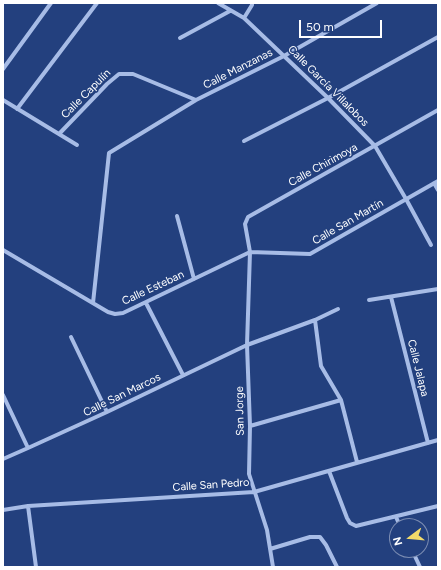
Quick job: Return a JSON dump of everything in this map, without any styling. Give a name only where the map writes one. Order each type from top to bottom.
[{"type":"street","points":[[3,69],[51,3]]},
{"type":"street","points":[[17,109],[97,3]]},
{"type":"street","name":"Calle García Villalobos","points":[[218,3],[244,18],[328,98],[375,146],[431,246]]},
{"type":"street","points":[[244,18],[252,3]]},
{"type":"street","name":"Calle Manzanas","points":[[93,303],[109,154],[196,100],[284,56],[377,3]]},
{"type":"street","points":[[180,38],[230,11]]},
{"type":"street","points":[[244,141],[328,98],[438,37]]},
{"type":"street","name":"Calle Capulín","points":[[59,134],[106,84],[119,74],[133,74],[196,100]]},
{"type":"street","points":[[3,100],[77,145]]},
{"type":"street","name":"Calle Chirimoya","points":[[250,252],[245,224],[248,217],[438,110]]},
{"type":"street","points":[[436,182],[438,190]]},
{"type":"street","name":"Calle San Martín","points":[[250,252],[310,254],[436,182]]},
{"type":"street","points":[[177,216],[194,279]]},
{"type":"street","name":"Calle Esteban","points":[[3,250],[108,312],[115,314],[123,313],[146,303],[250,252]]},
{"type":"street","name":"San Jorge","points":[[250,252],[247,345],[250,426],[249,474],[267,530],[273,567]]},
{"type":"street","points":[[370,300],[438,289]]},
{"type":"street","name":"Calle Jalapa","points":[[391,297],[428,443]]},
{"type":"street","points":[[146,303],[183,375]]},
{"type":"street","name":"Calle San Marcos","points":[[3,459],[107,412],[247,345],[315,320],[338,309]]},
{"type":"street","points":[[315,320],[321,366],[341,400],[358,462]]},
{"type":"street","points":[[71,337],[107,412]]},
{"type":"street","points":[[3,395],[28,448]]},
{"type":"street","points":[[250,426],[341,400]]},
{"type":"street","name":"Calle San Pedro","points":[[3,510],[28,506],[254,492],[438,440]]},
{"type":"street","points":[[329,471],[347,518],[350,523],[356,526],[438,506]]},
{"type":"street","points":[[28,506],[36,567]]},
{"type":"street","points":[[270,549],[310,537],[320,537],[326,545],[337,567]]}]
